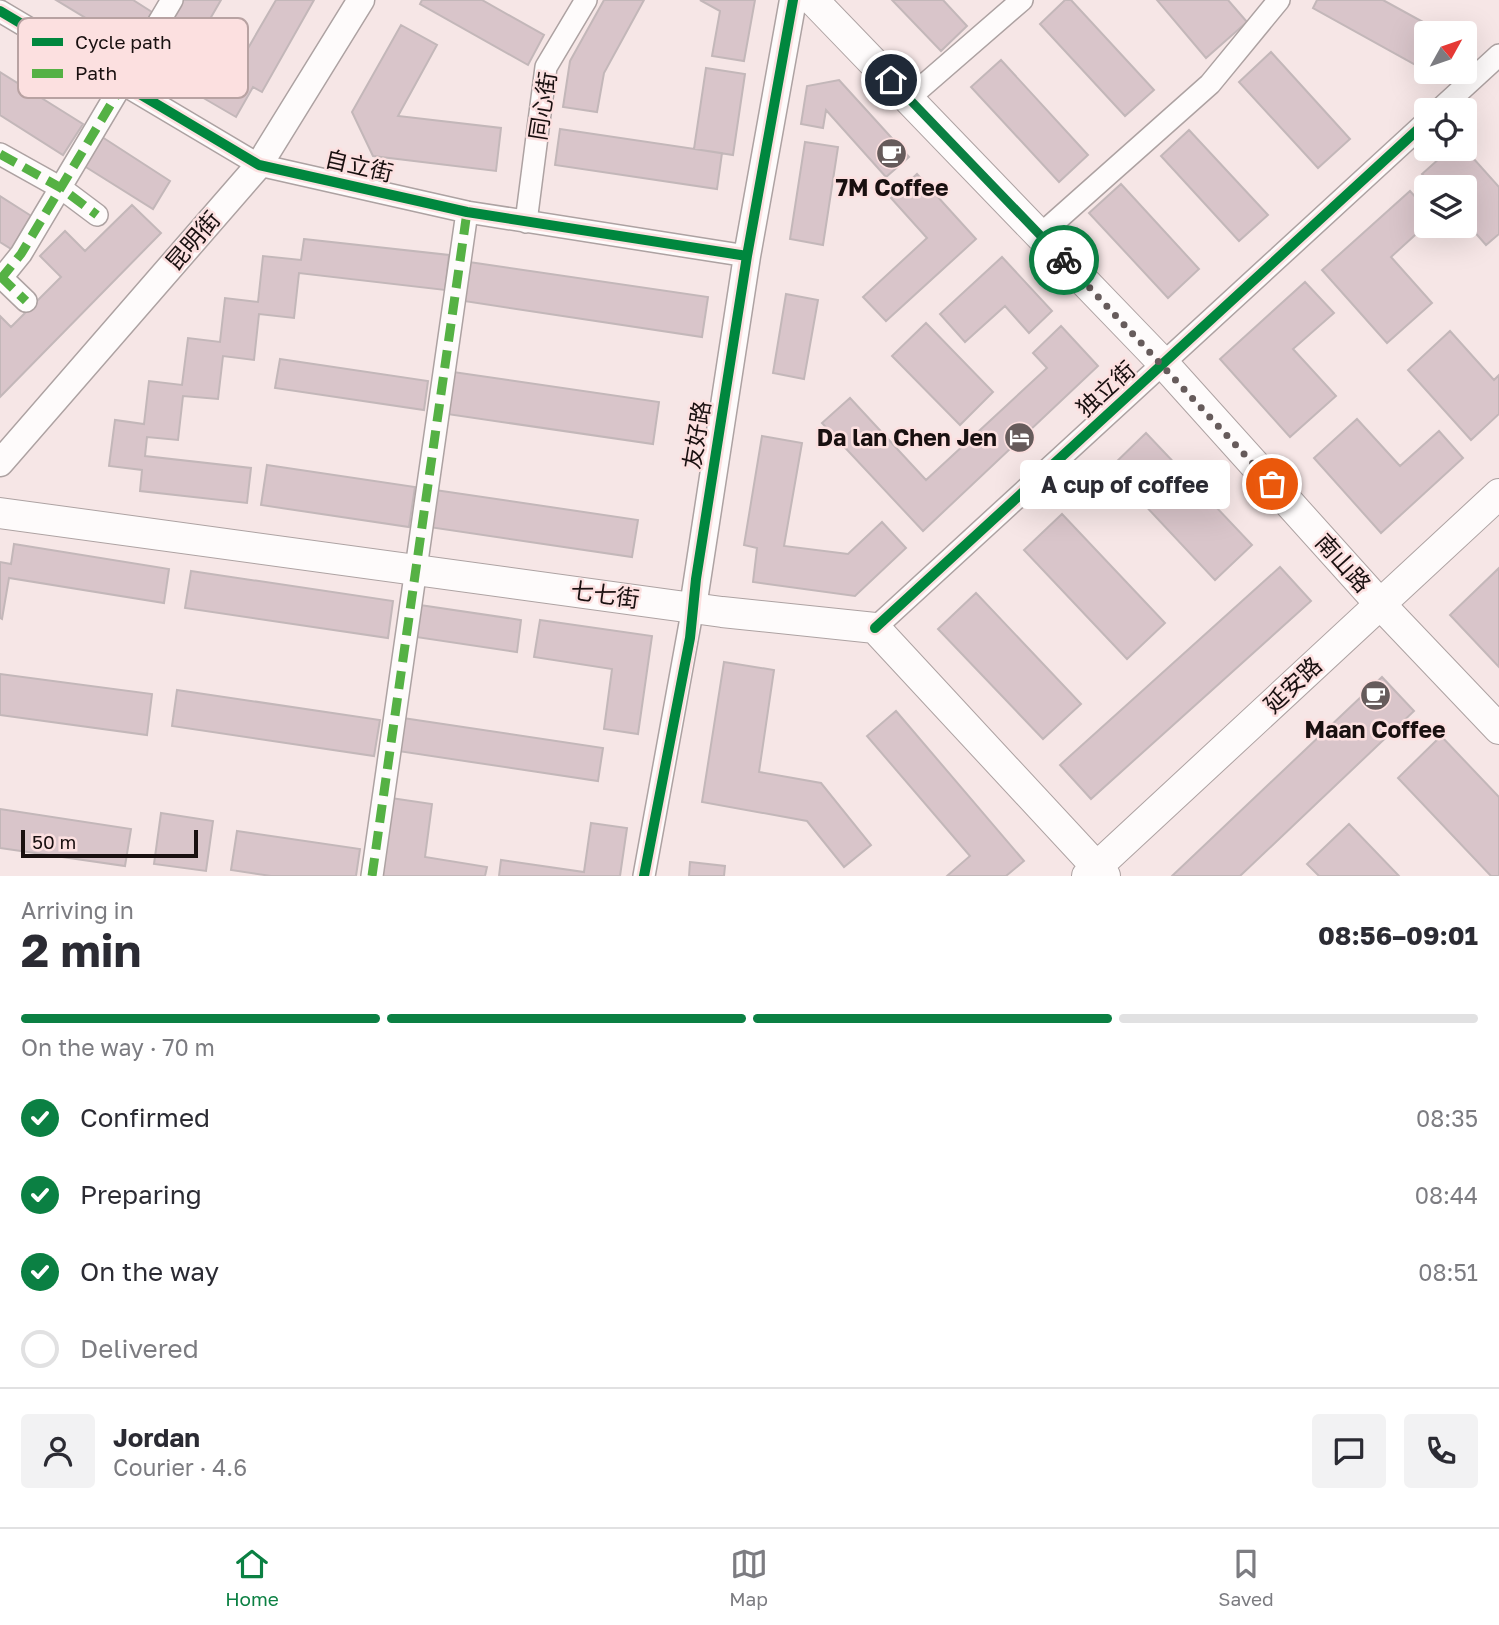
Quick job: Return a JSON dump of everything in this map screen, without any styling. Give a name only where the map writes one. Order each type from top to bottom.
[{"type":"main road","name":"南山路","points":[[813,0],[1164,364],[1380,604],[1499,729]]},
{"type":"main road","name":"延安路","points":[[1097,873],[1499,494]]},
{"type":"main road","name":"七七街","points":[[0,513],[693,607],[875,628]]},
{"type":"main road","points":[[875,628],[1097,873]]},
{"type":"street","points":[[161,18],[172,0]]},
{"type":"street","name":"昆明街","points":[[0,463],[259,165],[361,0]]},
{"type":"street","name":"同心街","points":[[526,222],[546,67],[586,0]]},
{"type":"street","name":"友好路","points":[[645,876],[690,638],[747,256],[793,0]]},
{"type":"street","points":[[909,98],[1023,0]]},
{"type":"street","points":[[1040,235],[1210,84],[1279,0]]},
{"type":"street","points":[[1452,98],[1499,55]]},
{"type":"street","points":[[26,301],[1,278],[21,254],[114,98]]},
{"type":"street","name":"自立街","points":[[146,98],[259,165],[467,212],[747,256]]},
{"type":"street","name":"独立街","points":[[875,628],[1414,133]]},
{"type":"street","points":[[0,154],[61,188],[97,215]]},
{"type":"street","points":[[372,876],[467,212]]},
{"type":"building","points":[[56,0],[133,0],[152,12],[148,18],[86,18]]},
{"type":"building","points":[[182,0],[221,0],[211,18],[172,18]]},
{"type":"building","points":[[276,0],[314,0],[262,92],[253,87],[248,96],[248,48]]},
{"type":"building","points":[[422,0],[482,0],[544,35],[528,65],[420,4]]},
{"type":"building","points":[[604,0],[644,0],[604,73],[597,112],[563,107],[570,61]]},
{"type":"building","points":[[700,0],[755,0],[744,61],[712,56],[720,11]]},
{"type":"building","points":[[892,0],[943,0],[967,26],[941,51]]},
{"type":"building","points":[[1065,0],[1071,0],[1154,90],[1125,116],[1040,24]]},
{"type":"building","points":[[1157,0],[1228,0],[1247,22],[1206,58]]},
{"type":"building","points":[[1317,0],[1383,0],[1421,21],[1414,21],[1414,64],[1313,8]]},
{"type":"building","points":[[401,25],[437,45],[398,116],[501,128],[496,171],[373,156],[352,112]]},
{"type":"building","points":[[1271,52],[1350,139],[1318,168],[1239,82]]},
{"type":"building","points":[[1001,60],[1088,155],[1059,182],[971,87]]},
{"type":"building","points":[[706,68],[745,74],[733,155],[694,149]]},
{"type":"building","points":[[0,72],[18,83],[18,98],[42,98],[83,124],[63,155],[0,115]]},
{"type":"building","points":[[839,80],[909,157],[886,177],[826,110],[823,128],[801,124],[807,86]]},
{"type":"building","points":[[203,98],[247,98],[236,117]]},
{"type":"building","points":[[560,129],[722,153],[717,189],[555,165]]},
{"type":"building","points":[[1189,130],[1268,215],[1239,241],[1161,156]]},
{"type":"building","points":[[99,135],[170,181],[153,209],[81,164]]},
{"type":"building","points":[[805,142],[838,147],[823,245],[790,239]]},
{"type":"building","points":[[1437,161],[1476,161],[1499,187],[1499,234],[1486,245],[1477,235],[1477,175],[1422,174]]},
{"type":"building","points":[[917,174],[976,239],[886,321],[863,297],[927,238],[891,198]]},
{"type":"building","points":[[1121,184],[1199,269],[1168,298],[1089,213]]},
{"type":"building","points":[[1410,191],[1414,196],[1414,236],[1391,257],[1432,303],[1387,343],[1322,270]]},
{"type":"building","points":[[0,196],[36,219],[16,252],[0,242]]},
{"type":"building","points":[[132,205],[161,233],[0,397],[0,316],[11,327],[61,277],[40,256],[65,231],[85,251]]},
{"type":"building","points":[[304,239],[449,255],[445,290],[299,273],[294,318],[259,314],[254,360],[223,356],[218,399],[183,396],[178,440],[147,437],[145,456],[251,468],[247,503],[140,491],[142,470],[109,466],[115,420],[144,424],[149,381],[182,385],[188,338],[220,342],[225,298],[258,302],[263,256],[301,260]]},
{"type":"building","points":[[1002,257],[1052,311],[1029,333],[1005,306],[965,342],[940,314]]},
{"type":"building","points":[[469,262],[708,297],[702,337],[464,301]]},
{"type":"building","points":[[1305,282],[1334,313],[1293,349],[1336,396],[1290,437],[1220,359]]},
{"type":"building","points":[[786,294],[818,300],[804,379],[773,373]]},
{"type":"building","points":[[926,323],[993,392],[960,425],[892,356]]},
{"type":"building","points":[[1061,326],[1098,366],[923,531],[822,423],[850,398],[926,480],[1047,368],[1033,353]]},
{"type":"building","points":[[1450,331],[1494,380],[1499,375],[1499,414],[1471,440],[1408,370]]},
{"type":"building","points":[[280,359],[428,381],[424,410],[275,388]]},
{"type":"building","points":[[453,372],[659,402],[653,444],[447,414]]},
{"type":"building","points":[[1357,419],[1400,466],[1439,431],[1463,458],[1381,533],[1314,458]]},
{"type":"building","points":[[1146,433],[1252,545],[1215,580],[1110,468]]},
{"type":"building","points":[[762,436],[802,443],[784,546],[848,554],[882,522],[906,548],[855,596],[753,582],[757,548],[744,545]]},
{"type":"building","points":[[267,465],[415,487],[409,527],[261,505]]},
{"type":"building","points":[[435,490],[638,520],[632,557],[429,527]]},
{"type":"building","points":[[1062,514],[1165,623],[1127,659],[1024,550]]},
{"type":"building","points":[[14,544],[169,569],[164,603],[9,578],[2,619],[0,562],[11,564]]},
{"type":"building","points":[[1280,567],[1311,601],[1091,799],[1060,765]]},
{"type":"building","points":[[1499,568],[1499,667],[1450,615]]},
{"type":"building","points":[[191,571],[393,601],[388,638],[185,608]]},
{"type":"building","points":[[976,593],[1081,704],[1043,739],[938,629]]},
{"type":"building","points":[[420,605],[521,620],[517,652],[416,637]]},
{"type":"building","points":[[540,620],[652,636],[638,734],[604,729],[612,669],[534,657]]},
{"type":"building","points":[[724,662],[774,670],[759,772],[821,783],[871,845],[844,867],[807,821],[702,802]]},
{"type":"building","points":[[0,674],[152,694],[147,735],[0,715]]},
{"type":"building","points":[[1382,677],[1414,711],[1240,876],[1172,876]]},
{"type":"building","points":[[177,690],[380,720],[374,756],[172,726]]},
{"type":"building","points":[[896,711],[1024,861],[1006,876],[947,876],[970,856],[867,736]]},
{"type":"building","points":[[403,718],[603,748],[598,781],[398,751]]},
{"type":"building","points":[[1441,736],[1499,797],[1499,876],[1491,876],[1398,778]]},
{"type":"building","points":[[391,798],[432,804],[425,857],[487,867],[485,876],[380,876]]},
{"type":"building","points":[[0,809],[131,829],[125,866],[0,848]]},
{"type":"building","points":[[161,813],[213,821],[206,871],[154,864]]},
{"type":"building","points":[[591,823],[627,828],[620,876],[499,876],[501,860],[584,872]]},
{"type":"building","points":[[1349,824],[1399,876],[1319,876],[1307,864]]},
{"type":"building","points":[[237,831],[360,849],[356,876],[271,876],[231,870]]},
{"type":"building","points":[[690,862],[725,866],[724,876],[689,876]]},
{"type":"marked path","points":[[0,280],[21,254],[115,98]]},
{"type":"marked path","points":[[0,154],[61,188],[97,215]]},
{"type":"marked path","points":[[372,876],[467,212]]},
{"type":"marked path","points":[[0,276],[26,301]]},
{"type":"cycle path","points":[[644,876],[690,638],[696,579],[747,256],[793,0]]},
{"type":"cycle path","points":[[0,11],[18,22]]},
{"type":"cycle path","points":[[146,98],[259,165],[467,212],[747,256]]},
{"type":"cycle path","points":[[875,628],[1414,133]]},
{"type":"way so far","points":[[1064,260],[1164,364],[1272,484]]},
{"type":"place","name":"7M Coffee","points":[[892,154]]},
{"type":"place","name":"Da lan Chen Jen","points":[[1020,438]]},
{"type":"place","name":"A cup of coffee","points":[[1272,484]]},
{"type":"place","name":"Maan Coffee","points":[[1375,696]]},
{"type":"route","points":[[891,80],[1064,260]]}]
